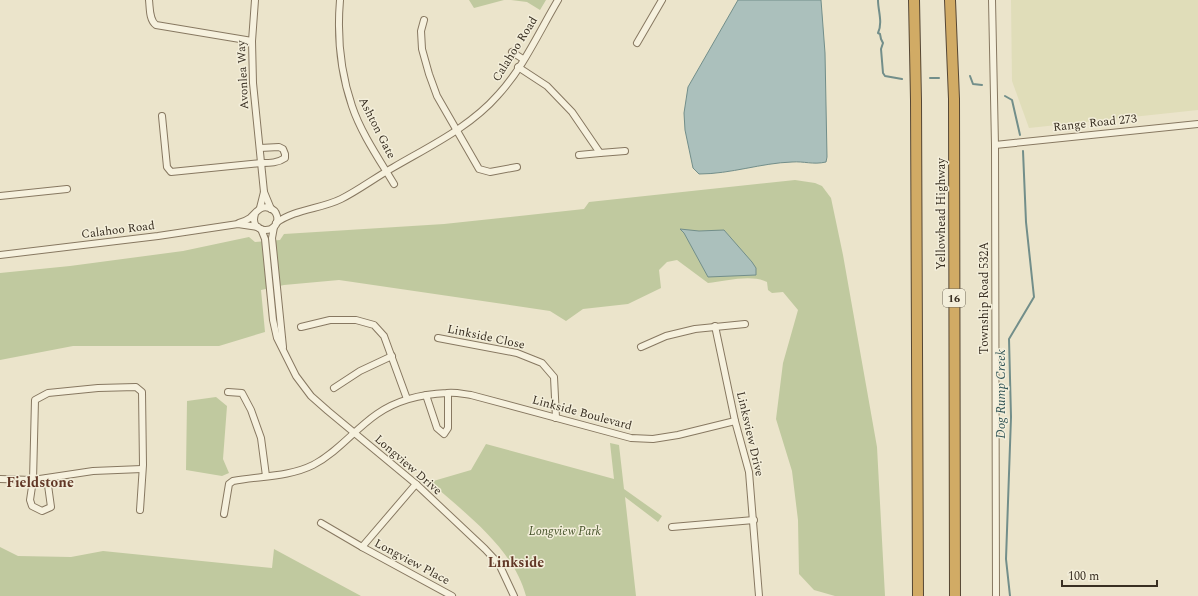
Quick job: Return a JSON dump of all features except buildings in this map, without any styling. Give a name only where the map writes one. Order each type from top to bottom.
[{"type":"highway","name":"Yellowhead Highway","points":[[914,0],[916,100],[918,596]]},
{"type":"highway","name":"Yellowhead Highway","points":[[950,0],[954,106],[955,596]]},
{"type":"street","points":[[149,0],[151,19],[156,25],[252,41]]},
{"type":"street","name":"Avonlea Way","points":[[255,0],[252,41],[253,83],[264,192],[260,208]]},
{"type":"street","name":"Ashton Gate","points":[[340,0],[338,39],[340,61],[345,83],[352,106],[361,126],[386,171]]},
{"type":"street","name":"Calahoo Road","points":[[275,225],[290,215],[341,199],[386,171],[458,130],[478,115],[498,96],[523,59],[558,0]]},
{"type":"street","points":[[637,43],[662,0]]},
{"type":"street","name":"Township Road 532A","points":[[992,0],[995,144],[996,596]]},
{"type":"street","points":[[424,20],[420,31],[422,49],[437,96],[458,130],[479,169],[490,172],[517,167]]},
{"type":"street","points":[[512,52],[523,59]]},
{"type":"street","points":[[518,66],[547,86],[572,112],[600,153]]},
{"type":"street","points":[[162,116],[167,167],[171,172],[280,162],[285,158],[283,149],[279,147],[260,148]]},
{"type":"street","name":"Range Road 273","points":[[995,144],[1198,124]]},
{"type":"street","points":[[579,155],[625,151]]},
{"type":"street","points":[[386,171],[394,184]]},
{"type":"street","points":[[0,196],[67,189]]},
{"type":"street","name":"Avonlea Way","points":[[264,192],[273,210]]},
{"type":"street","points":[[264,207],[273,210],[277,217],[275,225],[268,230],[259,228],[254,221],[255,214],[260,208],[264,207]]},
{"type":"street","name":"Calahoo Road","points":[[273,210],[290,215]]},
{"type":"street","name":"Calahoo Road","points":[[0,255],[158,236],[238,224],[255,214]]},
{"type":"street","name":"Calahoo Road","points":[[238,224],[259,228]]},
{"type":"street","name":"Longview Drive","points":[[275,225],[272,238],[284,353]]},
{"type":"street","name":"Longview Drive","points":[[259,228],[265,239],[273,320],[277,338],[296,376],[312,396],[416,484],[485,549],[499,564],[514,596]]},
{"type":"street","points":[[301,327],[330,320],[356,320],[374,325],[384,336],[406,399]]},
{"type":"street","points":[[641,347],[678,332],[715,326],[745,324]]},
{"type":"street","name":"Linksview Drive","points":[[715,326],[735,421],[749,472],[759,596]]},
{"type":"street","name":"Linkside Close","points":[[438,338],[517,353],[542,363],[554,377],[556,418]]},
{"type":"street","points":[[334,388],[360,371],[392,356]]},
{"type":"street","points":[[47,478],[51,506],[42,511],[32,506],[30,500],[33,480],[35,400],[48,393],[98,388],[136,387],[142,392],[142,468],[140,510]]},
{"type":"street","points":[[228,392],[242,393],[251,410],[260,438],[266,476]]},
{"type":"street","points":[[426,396],[437,428],[444,434],[448,428],[448,393]]},
{"type":"street","name":"Linkside Boulevard","points":[[224,514],[229,484],[233,481],[296,472],[312,465],[326,457],[377,414],[391,405],[406,399],[448,393],[471,395],[631,438],[653,439],[678,435],[735,421]]},
{"type":"street","points":[[0,479],[33,480],[92,471],[142,468]]},
{"type":"street","name":"Longview Place","points":[[362,547],[416,484]]},
{"type":"street","points":[[672,527],[754,520]]},
{"type":"street","name":"Longview Place","points":[[321,523],[452,596]]},
{"type":"shaded area","points":[[738,0],[821,0],[825,53],[826,162],[769,164],[711,174],[699,174],[693,168],[685,130],[684,113],[688,87]]},
{"type":"shaded area","points":[[1011,0],[1198,0],[1198,110],[1029,128],[1012,81]]},
{"type":"shaded area","points":[[680,229],[699,231],[724,230],[752,262],[756,268],[756,275],[708,277],[684,233]]},
{"type":"green space","points":[[469,0],[504,0],[474,8]]},
{"type":"green space","points":[[511,0],[546,0],[540,10],[527,2]]},
{"type":"green space","points":[[795,180],[815,183],[822,186],[831,198],[843,255],[877,447],[885,596],[835,596],[814,590],[799,574],[798,520],[792,471],[776,419],[783,363],[798,310],[783,292],[772,293],[768,290],[767,282],[754,278],[708,283],[677,260],[667,262],[659,270],[661,288],[628,304],[583,309],[566,321],[550,311],[339,280],[284,285],[261,290],[265,332],[219,346],[73,346],[0,360],[0,273],[70,266],[183,251],[249,237],[255,242],[280,240],[284,234],[444,224],[584,209],[589,202]]},
{"type":"green space","points":[[216,397],[227,406],[223,459],[229,473],[222,476],[186,470],[187,401]]},
{"type":"green space","name":"Longview Park","points":[[610,443],[619,445],[624,489],[662,516],[658,522],[625,497],[636,596],[526,596],[520,579],[511,562],[499,547],[473,519],[430,482],[471,470],[486,444],[614,479]]},
{"type":"green space","points":[[0,547],[18,556],[71,557],[103,551],[272,568],[274,549],[361,596],[0,596]]},
{"type":"waterway","name":"Dog Rump Creek","points":[[878,0],[880,21],[878,33],[880,34],[883,43],[881,49],[883,73],[885,76],[902,79]]},
{"type":"waterway","name":"Dog Rump Creek","points":[[970,76],[973,84],[982,85]]},
{"type":"waterway","name":"Dog Rump Creek","points":[[930,78],[939,78]]},
{"type":"waterway","name":"Dog Rump Creek","points":[[1005,96],[1012,100],[1020,135]]},
{"type":"waterway","name":"Dog Rump Creek","points":[[1010,596],[1006,559],[1011,417],[1009,339],[1034,297],[1026,222],[1023,151]]},
{"type":"district","name":"Fieldstone","points":[[40,482]]},
{"type":"district","name":"Linkside","points":[[516,562]]}]
